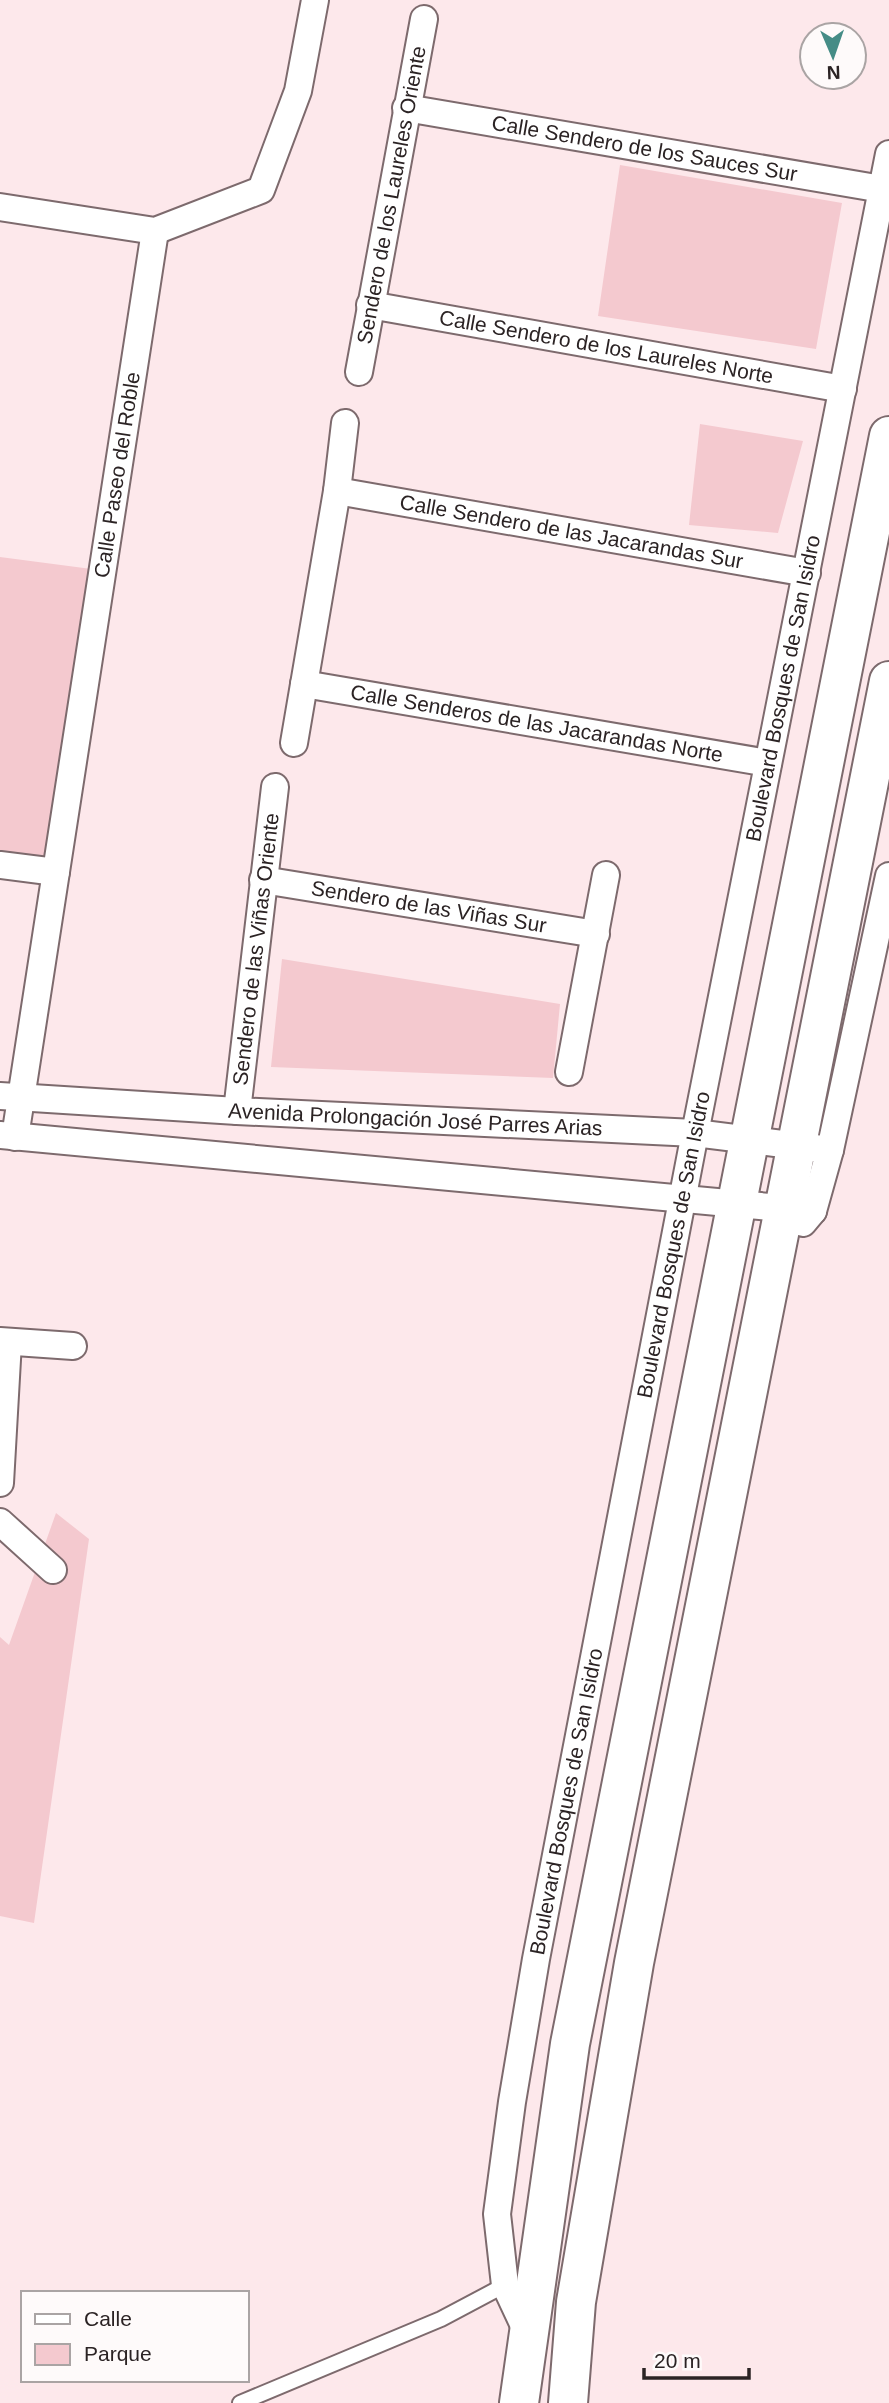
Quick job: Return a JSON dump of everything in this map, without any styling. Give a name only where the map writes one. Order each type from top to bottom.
[{"type":"main road","points":[[519,2403],[570,2044],[889,436]]},
{"type":"main road","points":[[568,2403],[576,2302],[634,1963],[772,1262],[798,1210],[813,1148],[889,681]]},
{"type":"street","points":[[0,207],[155,231],[261,190],[298,91],[315,0]]},
{"type":"street","name":"Sendero de los Laureles Oriente","points":[[359,372],[424,19]]},
{"type":"street","name":"Calle Sendero de los Sauces Sur","points":[[406,108],[882,189]]},
{"type":"street","name":"Boulevard Bosques de San Isidro","points":[[528,2334],[505,2285],[497,2214],[512,2102],[536,1959],[695,1133],[889,154]]},
{"type":"street","name":"Calle Paseo del Roble","points":[[8,1136],[11,1097],[56,872],[155,231]]},
{"type":"street","name":"Calle Sendero de los Laureles Norte","points":[[370,305],[843,388]]},
{"type":"street","points":[[294,743],[337,491],[345,423]]},
{"type":"street","name":"Calle Sendero de las Jacarandas Sur","points":[[337,491],[807,573]]},
{"type":"street","name":"Calle Senderos de las Jacarandas Norte","points":[[304,684],[768,763]]},
{"type":"street","name":"Sendero de las Viñas Oriente","points":[[237,1111],[275,787]]},
{"type":"street","points":[[0,865],[56,872]]},
{"type":"street","points":[[569,1072],[606,875]]},
{"type":"street","points":[[813,1148],[889,876]]},
{"type":"street","name":"Sendero de las Viñas Sur","points":[[263,880],[596,933]]},
{"type":"street","name":"Avenida Prolongación José Parres Arias","points":[[11,1097],[237,1111],[695,1133],[813,1148]]},
{"type":"street","points":[[8,1136],[798,1210]]},
{"type":"street","points":[[0,1483],[4,1341],[73,1346]]},
{"type":"street","points":[[0,1522],[54,1570]]},
{"type":"lane","points":[[240,2403],[441,2319],[505,2285]]},
{"type":"green space","points":[[620,165],[842,203],[816,349],[598,316]]},
{"type":"green space","points":[[700,424],[803,441],[778,533],[689,525]]},
{"type":"green space","points":[[0,557],[99,570],[51,859],[0,853]]},
{"type":"green space","points":[[282,959],[560,1004],[553,1078],[271,1067]]},
{"type":"green space","points":[[56,1513],[89,1539],[34,1923],[0,1916],[0,1637],[9,1645]]}]
